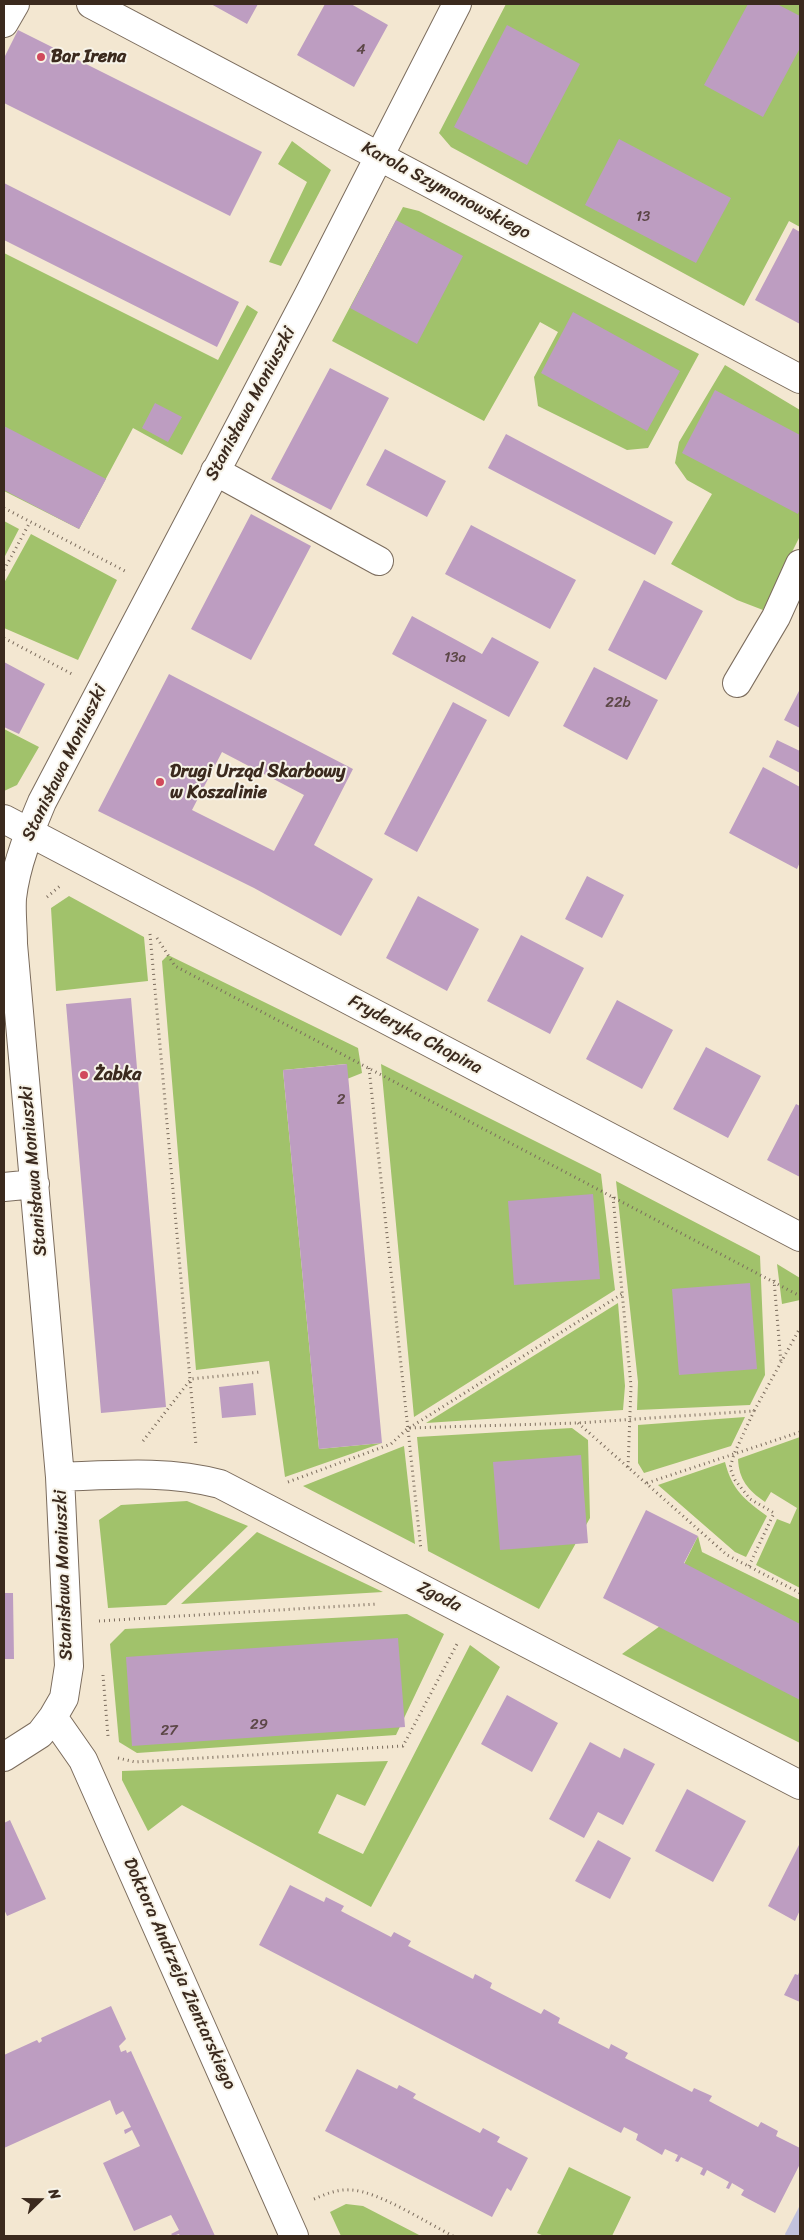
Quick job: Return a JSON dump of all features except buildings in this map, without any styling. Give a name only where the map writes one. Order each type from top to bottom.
[{"type":"street","points":[[4,24],[15,4]]},
{"type":"street","name":"Karola Szymanowskiego","points":[[91,4],[800,379]]},
{"type":"street","name":"Stanisława Moniuszki","points":[[4,1757],[40,1734],[53,1717],[64,1698],[69,1666],[60,1478],[12,923],[12,900],[16,876],[30,831],[101,690],[380,156],[457,4]]},
{"type":"street","points":[[216,471],[379,561]]},
{"type":"street","points":[[737,683],[776,617],[800,564]]},
{"type":"street","name":"Fryderyka Chopina","points":[[4,819],[800,1237]]},
{"type":"street","points":[[4,1187],[36,1184]]},
{"type":"street","name":"Zgoda","points":[[60,1478],[170,1474],[220,1484],[800,1785]]},
{"type":"street","name":"Doktora Andrzeja Zientarskiego","points":[[53,1717],[83,1760],[288,2224]]},
{"type":"path","points":[[4,508],[155,586]]},
{"type":"path","points":[[4,570],[30,522]]},
{"type":"path","points":[[4,638],[101,690]]},
{"type":"path","points":[[46,898],[51,891],[62,884],[67,884]]},
{"type":"path","points":[[197,1454],[150,926],[175,966],[774,1280],[800,1296]]},
{"type":"path","points":[[369,1068],[422,1558]]},
{"type":"path","points":[[613,1197],[631,1386],[628,1468]]},
{"type":"path","points":[[774,1280],[781,1364]]},
{"type":"path","points":[[281,1485],[391,1444],[408,1428],[622,1294]]},
{"type":"path","points":[[749,1566],[774,1513],[750,1499],[735,1480],[730,1468],[734,1454],[754,1411],[800,1328]]},
{"type":"path","points":[[137,1474],[141,1443],[191,1379],[260,1372]]},
{"type":"path","points":[[408,1428],[578,1423],[754,1411]]},
{"type":"path","points":[[578,1423],[727,1555],[800,1593]]},
{"type":"path","points":[[646,1483],[800,1432]]},
{"type":"path","points":[[98,1621],[381,1604]]},
{"type":"path","points":[[97,1611],[98,1631]]},
{"type":"path","points":[[102,1670],[110,1748],[118,1758],[135,1762],[403,1746],[458,1644]]},
{"type":"path","points":[[83,1760],[110,1748]]},
{"type":"path","points":[[288,2224],[330,2192],[352,2189],[374,2196],[453,2236]]},
{"type":"shaded area","points":[[800,2205],[800,2236],[786,2236],[785,2234]]},
{"type":"green space","points":[[506,4],[800,4],[800,227],[789,221],[744,306],[451,147],[439,133]]},
{"type":"green space","points":[[292,141],[331,170],[281,266],[269,262],[307,182],[278,164]]},
{"type":"green space","points":[[403,207],[419,211],[699,354],[648,448],[627,450],[538,406],[534,377],[558,332],[540,322],[484,421],[332,341]]},
{"type":"green space","points":[[4,253],[218,360],[247,305],[258,312],[182,455],[133,428],[79,529],[4,491]]},
{"type":"green space","points":[[725,365],[800,410],[800,536],[763,610],[737,600],[671,564],[712,494],[687,480],[675,463],[679,442]]},
{"type":"green space","points":[[4,521],[19,529],[4,558]]},
{"type":"green space","points":[[31,534],[117,580],[78,660],[4,628],[4,583]]},
{"type":"green space","points":[[4,729],[39,747],[17,785],[4,791]]},
{"type":"green space","points":[[69,896],[144,937],[148,981],[56,991],[51,908]]},
{"type":"green space","points":[[168,955],[358,1048],[362,1073],[347,1079],[346,1064],[283,1070],[319,1449],[382,1443],[285,1477],[269,1361],[196,1370],[162,961]]},
{"type":"green space","points":[[381,1064],[601,1174],[615,1290],[414,1417]]},
{"type":"green space","points":[[616,1181],[760,1256],[765,1375],[750,1405],[637,1410],[638,1382]]},
{"type":"green space","points":[[777,1264],[800,1278],[800,1300],[782,1304]]},
{"type":"green space","points":[[618,1303],[625,1386],[623,1410],[426,1423]]},
{"type":"green space","points":[[745,1417],[731,1446],[644,1473],[638,1463],[638,1425]]},
{"type":"green space","points":[[572,1428],[588,1440],[590,1518],[539,1609],[428,1551],[417,1437]]},
{"type":"green space","points":[[800,1437],[800,1588],[756,1565],[777,1519],[790,1524],[797,1508],[771,1492],[765,1502],[759,1498],[742,1479],[738,1459]]},
{"type":"green space","points":[[404,1446],[415,1544],[303,1486]]},
{"type":"green space","points":[[725,1462],[731,1480],[740,1494],[767,1516],[746,1557],[735,1552],[658,1485]]},
{"type":"green space","points":[[187,1501],[248,1526],[166,1605],[108,1608],[99,1520],[121,1505]]},
{"type":"green space","points":[[257,1532],[383,1592],[181,1604]]},
{"type":"green space","points":[[698,1536],[702,1552],[800,1600],[800,1743],[622,1654],[660,1626],[655,1623]]},
{"type":"green space","points":[[407,1614],[444,1634],[396,1735],[137,1753],[119,1742],[110,1644],[125,1629]]},
{"type":"green space","points":[[470,1645],[500,1667],[371,1907],[182,1805],[148,1831],[122,1780],[122,1771],[388,1761],[365,1806],[337,1794],[318,1833],[363,1854]]},
{"type":"green space","points":[[569,2167],[631,2197],[612,2236],[544,2236],[537,2233]]},
{"type":"green space","points":[[346,2204],[363,2206],[421,2236],[341,2236],[330,2212]]},
{"type":"place","name":"Bar Irena","points":[[41,57]]},
{"type":"place","name":"Drugi Urząd Skarbowy w Koszalinie","points":[[160,782]]},
{"type":"place","name":"Żabka","points":[[84,1075]]}]
